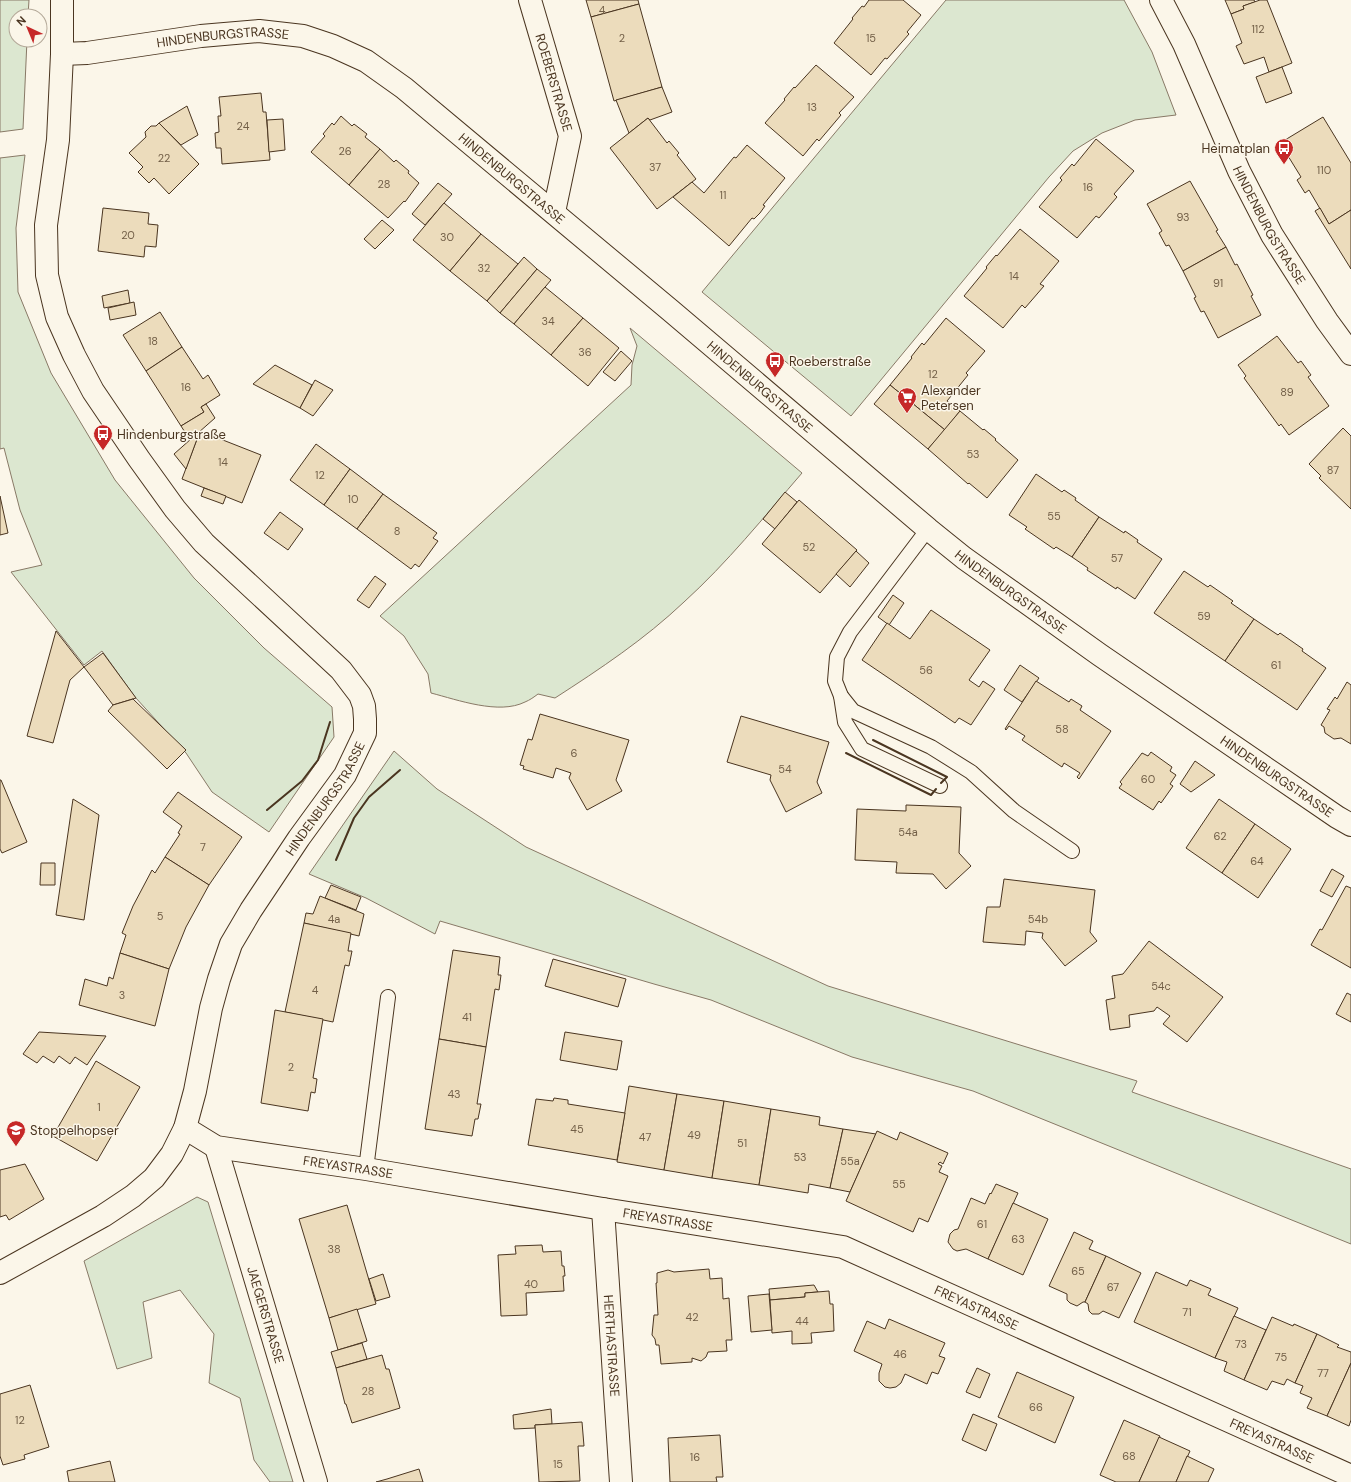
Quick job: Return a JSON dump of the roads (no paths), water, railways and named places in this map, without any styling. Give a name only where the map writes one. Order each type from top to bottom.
[{"type":"street","points":[[62,0],[62,54]]},
{"type":"street","name":"ROEBERSTRASSE","points":[[530,0],[570,136],[554,212]]},
{"type":"street","name":"HINDENBURGSTRASSE","points":[[1161,0],[1184,44],[1239,171],[1272,235],[1327,321],[1351,354]]},
{"type":"street","name":"HINDENBURGSTRASSE","points":[[185,1128],[195,1091],[211,1008],[231,944],[251,910],[294,844],[345,775],[365,734],[366,719],[364,706],[360,695],[341,670],[204,543],[175,508],[114,423],[93,391],[74,355],[57,317],[47,275],[46,225],[58,140],[62,54],[87,53],[201,36],[259,31],[303,36],[333,46],[366,62],[404,88],[554,212],[928,530],[964,558],[1153,692],[1337,817],[1351,824]]},
{"type":"street","points":[[0,1273],[103,1216],[133,1196],[154,1178],[172,1154],[185,1128]]},
{"type":"street","name":"FREYASTRASSE","points":[[185,1128],[216,1147],[366,1169],[603,1209],[843,1247],[1351,1476]]},
{"type":"street","name":"JAEGERSTRASSE","points":[[216,1147],[316,1482]]},
{"type":"street","name":"HERTHASTRASSE","points":[[603,1209],[622,1482]]},
{"type":"lane","points":[[928,530],[850,632],[837,657],[835,681],[841,696],[845,722],[862,749],[940,786]]},
{"type":"lane","points":[[841,696],[853,711],[931,747],[971,772],[1014,810],[1072,851]]},
{"type":"lane","points":[[366,1169],[388,997]]},
{"type":"place","name":"Heimatplan","points":[[1284,165]]},
{"type":"place","name":"Roeberstraße","points":[[775,378]]},
{"type":"place","name":"Alexander Petersen","points":[[907,414]]},
{"type":"place","name":"Hindenburgstraße","points":[[103,451]]},
{"type":"place","name":"Stoppelhopser","points":[[16,1147]]}]
